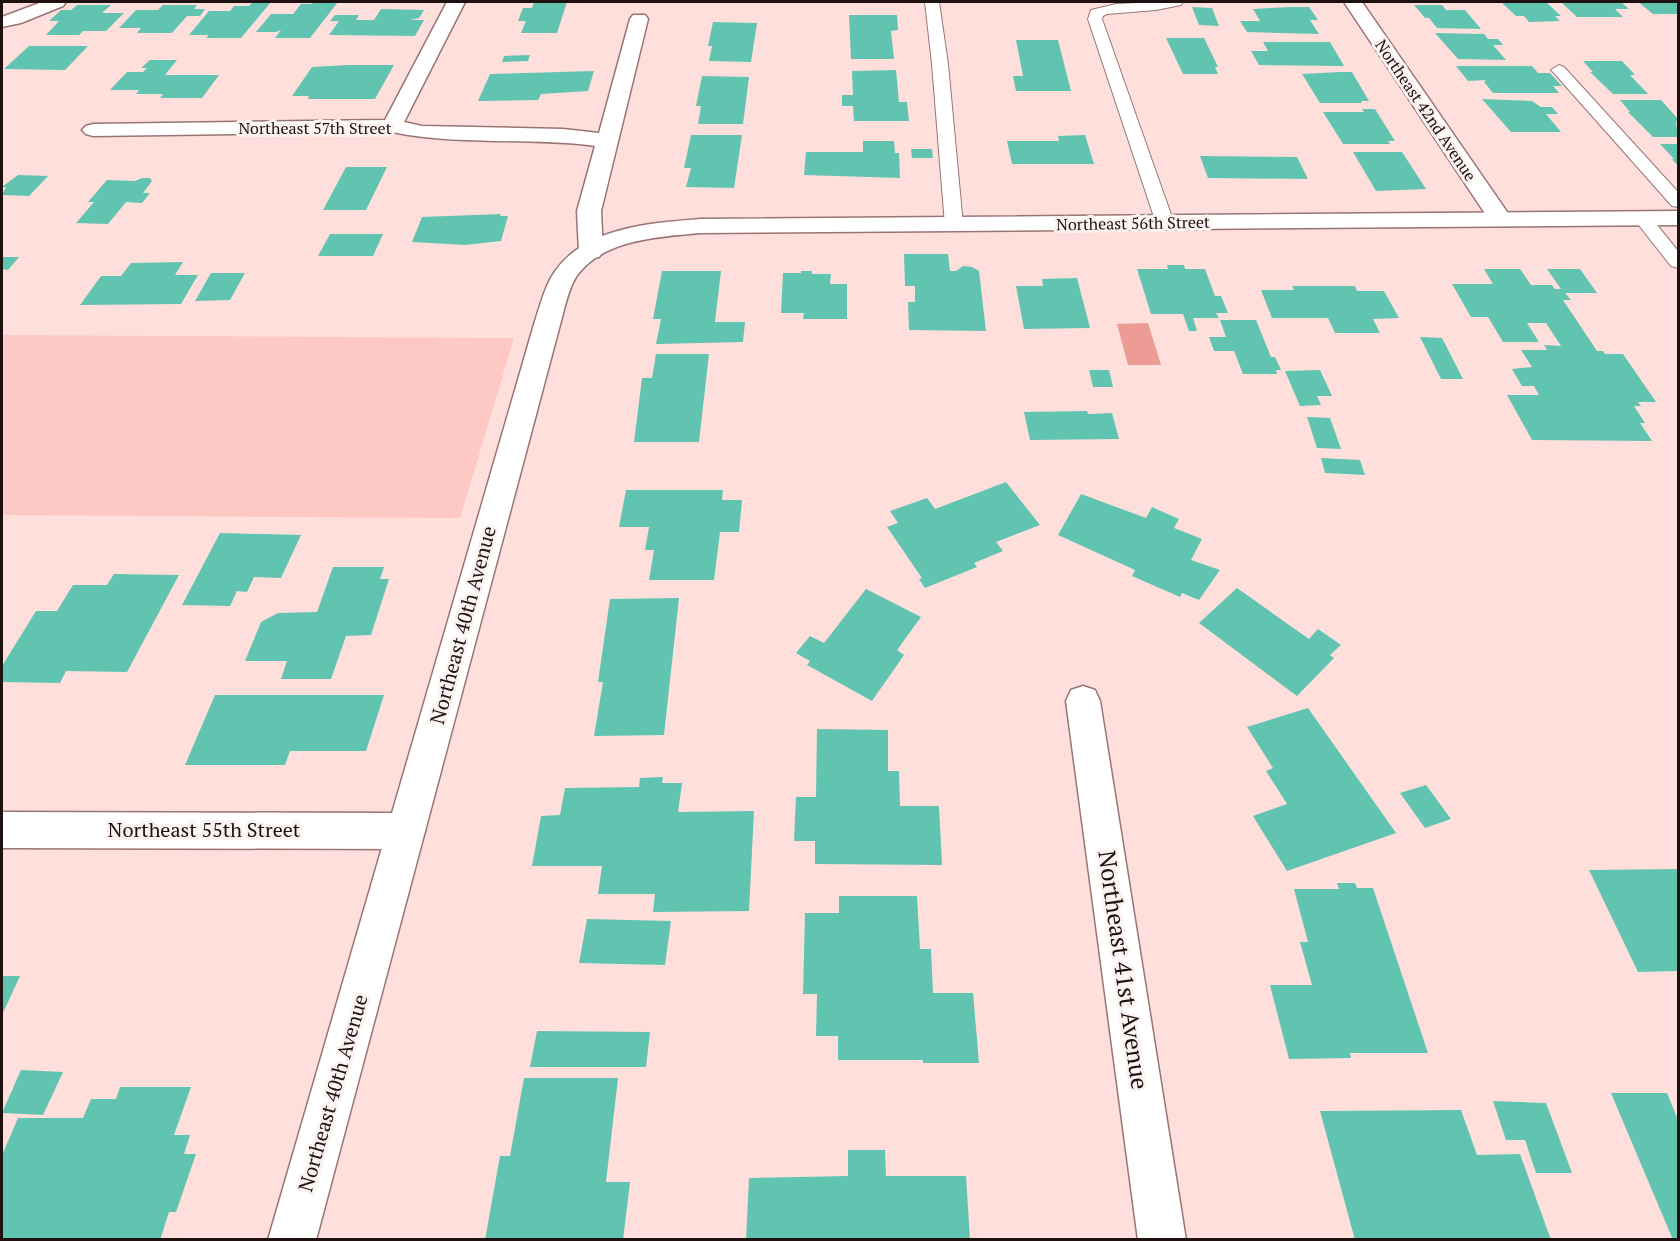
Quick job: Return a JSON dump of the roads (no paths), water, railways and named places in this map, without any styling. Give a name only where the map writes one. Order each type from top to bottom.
[{"type":"street","points":[[2,22],[57,2]]},
{"type":"street","points":[[392,126],[456,2]]},
{"type":"street","name":"Northeast 42nd Avenue","points":[[1353,2],[1500,219]]},
{"type":"street","points":[[591,252],[589,210],[639,19]]},
{"type":"street","name":"Northeast 57th Street","points":[[93,130],[392,126],[422,132],[563,135],[608,141]]},
{"type":"street","name":"Northeast 56th Street","points":[[591,252],[637,234],[700,226],[1678,218]]},
{"type":"street","name":"Northeast 40th Avenue","points":[[292,1239],[524,401],[556,294],[568,270],[591,252]]},
{"type":"street","name":"Northeast 41st Avenue","points":[[1083,701],[1162,1239]]},
{"type":"street","name":"Northeast 55th Street","points":[[2,830],[406,831]]},
{"type":"lane","points":[[932,2],[940,64],[954,225]]},
{"type":"lane","points":[[1165,222],[1095,19],[1096,13],[1113,7],[1166,5],[1176,2]]},
{"type":"lane","points":[[1559,70],[1678,202]]},
{"type":"lane","points":[[1643,219],[1678,262]]}]
